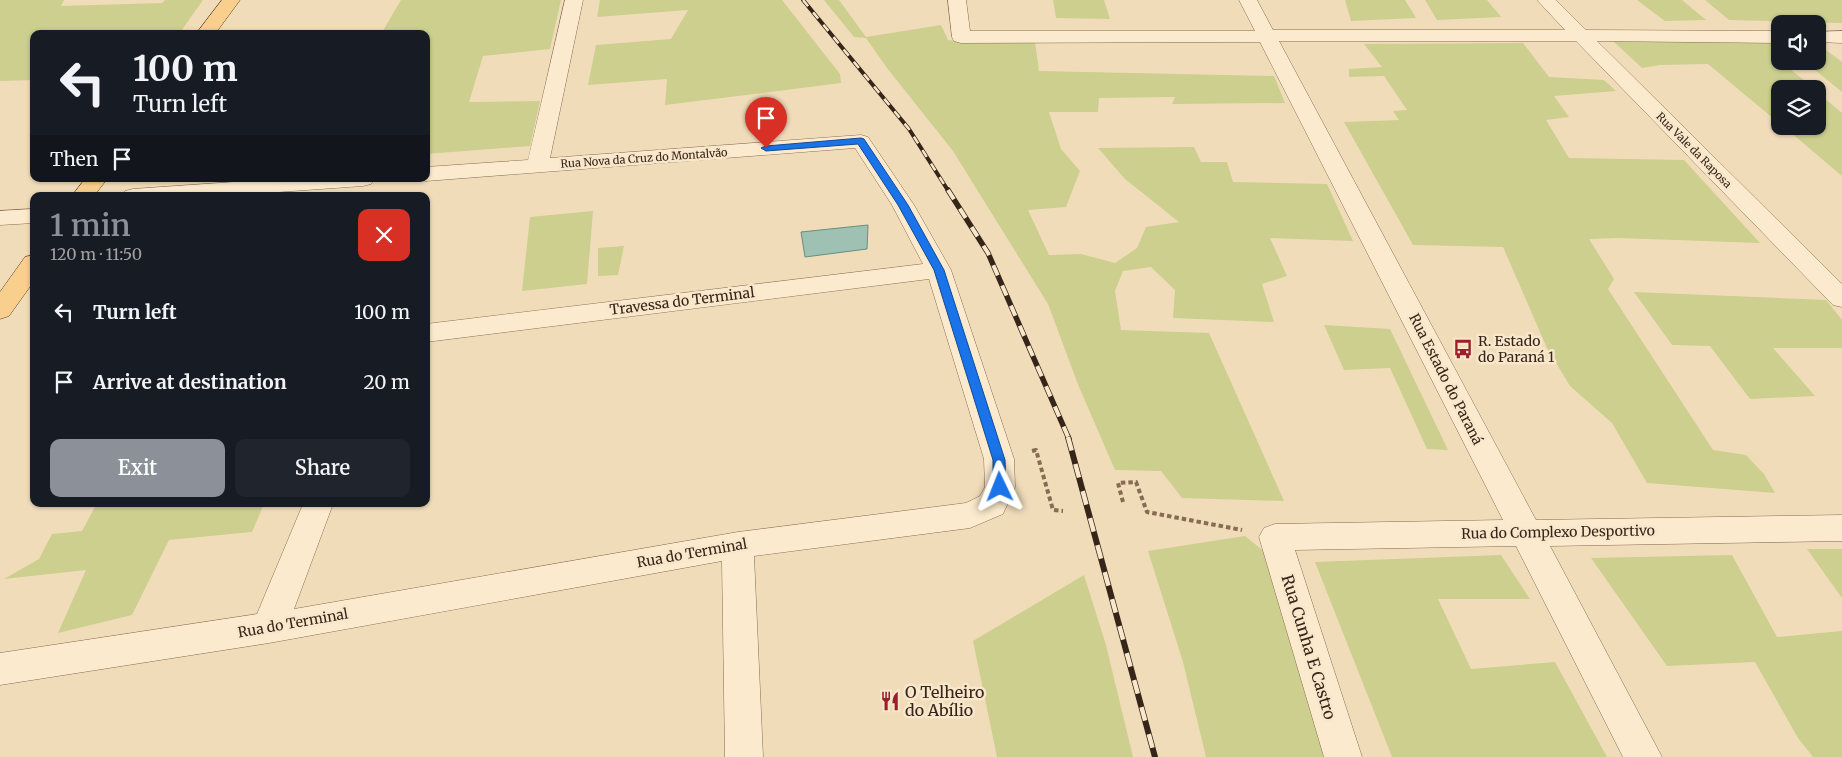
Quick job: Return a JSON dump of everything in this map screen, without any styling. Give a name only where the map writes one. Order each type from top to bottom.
[{"type":"main road","points":[[208,30],[231,0]]},
{"type":"main road","points":[[86,192],[94,182]]},
{"type":"main road","points":[[0,310],[30,269]]},
{"type":"street","points":[[537,166],[574,0]]},
{"type":"street","points":[[957,0],[961,37],[1771,36]]},
{"type":"street","name":"Rua Estado do Paraná","points":[[1248,0],[1643,757]]},
{"type":"street","name":"Rua Vale da Raposa","points":[[1546,0],[1842,299]]},
{"type":"street","points":[[1826,37],[1842,37]]},
{"type":"street","name":"Rua Nova da Cruz do Montalvão","points":[[430,174],[861,141]]},
{"type":"street","name":"Rua do Terminal","points":[[0,669],[269,628],[738,544],[970,515],[992,505],[1000,487],[999,460],[939,270],[903,205],[861,141]]},
{"type":"street","points":[[187,192],[322,182]]},
{"type":"street","points":[[0,218],[30,216]]},
{"type":"street","name":"Travessa do Terminal","points":[[430,333],[939,270]]},
{"type":"street","points":[[269,628],[317,507]]},
{"type":"street","name":"Rua do Complexo Desportivo","points":[[1275,537],[1842,528]]},
{"type":"street","name":"Rua Cunha E Castro","points":[[1275,537],[1343,757]]},
{"type":"street","points":[[738,544],[744,757]]},
{"type":"path","points":[[1036,450],[1053,510],[1063,511]]},
{"type":"path","points":[[1123,502],[1118,483],[1136,482],[1147,512],[1275,537]]},
{"type":"green space","points":[[0,0],[64,0],[61,6],[162,3],[165,0],[203,0],[182,30],[30,30],[30,80],[0,81]]},
{"type":"green space","points":[[401,0],[561,0],[550,49],[483,56],[469,102],[540,101],[530,146],[430,154],[430,30],[383,30]]},
{"type":"green space","points":[[600,0],[782,0],[840,74],[841,83],[665,105],[667,79],[588,85],[596,45],[671,39],[688,10],[597,17]]},
{"type":"green space","points":[[824,0],[839,0],[866,37],[941,25],[948,40],[1035,42],[1039,71],[1274,76],[1285,103],[1172,104],[1175,97],[1099,98],[1098,112],[1049,112],[1061,149],[1080,171],[1066,207],[1028,210],[1049,255],[1081,254],[1115,263],[1137,248],[1146,227],[1179,222],[1125,179],[1098,148],[1194,147],[1201,162],[1227,162],[1233,182],[1327,184],[1353,241],[1270,238],[1287,276],[1262,284],[1274,322],[1173,318],[1175,290],[1151,267],[1123,271],[1115,291],[1121,330],[1209,333],[1284,501],[1182,498],[1161,471],[1115,470],[1079,387],[1048,304],[953,151],[887,68],[866,38],[854,37]]},
{"type":"green space","points":[[1053,0],[1104,0],[1110,19],[1056,18]]},
{"type":"green space","points":[[1345,0],[1405,0],[1416,18],[1351,21]]},
{"type":"green space","points":[[1425,0],[1487,0],[1501,17],[1437,20]]},
{"type":"green space","points":[[1637,0],[1682,0],[1706,20],[1665,21]]},
{"type":"green space","points":[[1705,0],[1842,0],[1842,23],[1826,23],[1826,15],[1771,15],[1771,21],[1729,20]]},
{"type":"green space","points":[[1771,40],[1771,70],[1791,70],[1804,80],[1771,80],[1771,116],[1708,64],[1660,65],[1642,68],[1613,41]]},
{"type":"green space","points":[[1523,43],[1549,77],[1604,80],[1616,91],[1554,96],[1569,117],[1546,120],[1569,158],[1684,160],[1760,243],[1618,238],[1589,239],[1614,279],[1608,289],[1713,450],[1746,455],[1764,474],[1775,493],[1647,483],[1612,423],[1570,386],[1547,348],[1503,247],[1413,245],[1344,122],[1399,120],[1393,111],[1407,110],[1384,76],[1349,77],[1349,69],[1382,67],[1364,44]]},
{"type":"green space","points":[[1826,50],[1842,62],[1842,92],[1815,70],[1826,70]]},
{"type":"green space","points":[[1826,100],[1842,113],[1842,176],[1794,135],[1826,135]]},
{"type":"green space","points":[[593,211],[587,284],[522,291],[530,217]]},
{"type":"green space","points":[[624,246],[618,275],[598,276],[598,248]]},
{"type":"green space","points":[[1634,292],[1826,300],[1842,320],[1842,348],[1773,348],[1815,396],[1750,399],[1710,346],[1672,345]]},
{"type":"green space","points":[[1324,325],[1390,329],[1448,450],[1427,449],[1390,368],[1344,370]]},
{"type":"green space","points":[[95,507],[263,507],[252,532],[169,540],[132,615],[58,633],[86,570],[4,579],[39,559],[52,534],[82,531]]},
{"type":"green space","points":[[1245,536],[1271,557],[1329,757],[1206,757],[1183,662],[1148,551]]},
{"type":"green space","points":[[1807,549],[1842,549],[1842,598]]},
{"type":"green space","points":[[1501,555],[1530,599],[1438,599],[1471,669],[1555,662],[1607,757],[1392,757],[1315,562]]},
{"type":"green space","points":[[1732,555],[1777,637],[1842,631],[1842,757],[1813,757],[1798,738],[1755,662],[1667,666],[1591,558]]},
{"type":"green space","points":[[1084,575],[1106,645],[1133,757],[997,757],[973,641]]},
{"type":"shaded area","points":[[868,225],[867,249],[805,257],[801,232]]},
{"type":"railway","points":[[803,0],[909,129],[949,192]]},
{"type":"railway","points":[[948,190],[988,253],[1069,439]]},
{"type":"railway","points":[[1068,437],[1155,757]]},
{"type":"place","name":"R. Estado do Paraná 1","points":[[1463,349]]},
{"type":"place","name":"O Telheiro do Abílio","points":[[890,701]]},
{"type":"route","points":[[766,148],[861,141],[903,205],[939,270],[999,460],[1000,487]]}]
